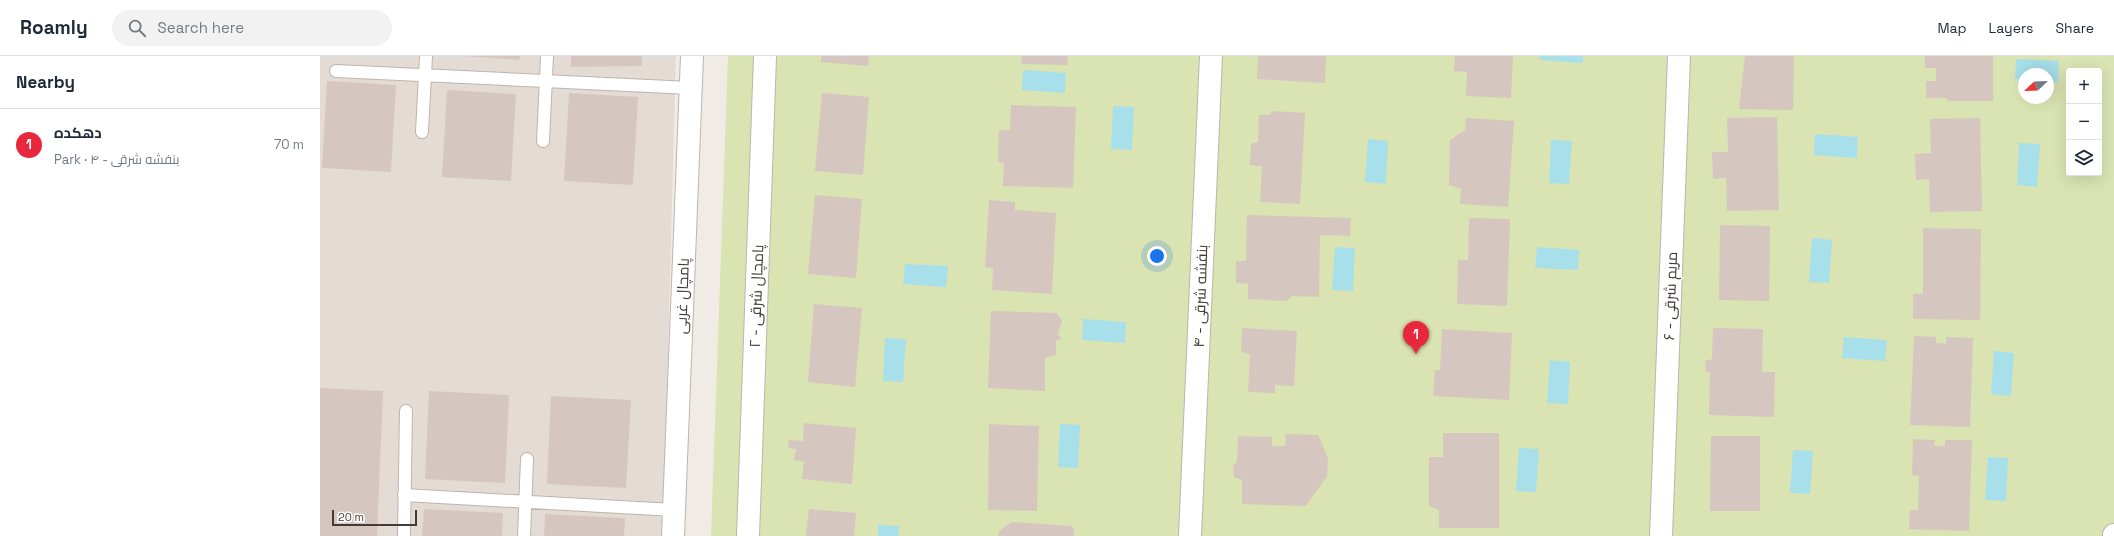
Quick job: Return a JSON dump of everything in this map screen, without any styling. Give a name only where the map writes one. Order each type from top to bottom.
[{"type":"street","name":"پامچال غربی","points":[[673,536],[692,56]]},
{"type":"street","name":"پامچال شرقی - ۲","points":[[748,536],[765,56]]},
{"type":"street","name":"بنفشه شرقی - ۴","points":[[1190,536],[1211,56]]},
{"type":"street","name":"مریم شرقی - ۶","points":[[1660,536],[1679,56]]},
{"type":"lane","points":[[422,132],[426,56]]},
{"type":"lane","points":[[543,141],[546,56]]},
{"type":"lane","points":[[336,71],[690,88]]},
{"type":"lane","points":[[404,536],[406,411]]},
{"type":"lane","points":[[524,536],[527,459]]},
{"type":"lane","points":[[404,495],[674,510]]},
{"type":"shaded area","points":[[320,56],[676,56],[663,536],[320,536]]},
{"type":"green space","points":[[728,56],[2114,56],[2114,536],[711,536]]},
{"type":"water","points":[[1540,56],[1583,56],[1583,63],[1540,60]]},
{"type":"water","points":[[2016,59],[2059,61],[2058,82],[2054,82],[2054,68],[2018,68],[2018,79],[2015,79]]},
{"type":"water","points":[[1023,70],[1066,73],[1065,93],[1022,90]]},
{"type":"water","points":[[1113,106],[1134,107],[1132,150],[1111,149]]},
{"type":"water","points":[[1815,134],[1858,137],[1857,158],[1814,155]]},
{"type":"water","points":[[1368,139],[1388,141],[1386,184],[1365,182]]},
{"type":"water","points":[[1551,140],[1572,141],[1569,184],[1549,183]]},
{"type":"water","points":[[2019,143],[2040,144],[2037,187],[2017,185]]},
{"type":"water","points":[[1812,238],[1832,240],[1829,283],[1809,282]]},
{"type":"water","points":[[1335,247],[1355,248],[1353,291],[1332,290]]},
{"type":"water","points":[[1537,247],[1579,250],[1578,270],[1535,268]]},
{"type":"water","points":[[905,264],[948,266],[946,287],[903,284]]},
{"type":"water","points":[[1083,319],[1126,322],[1125,343],[1082,340]]},
{"type":"water","points":[[1844,337],[1887,340],[1885,361],[1842,358]]},
{"type":"water","points":[[885,338],[906,339],[903,382],[883,381]]},
{"type":"water","points":[[1994,351],[2014,353],[2011,396],[1991,394]]},
{"type":"water","points":[[1550,360],[1570,362],[1568,404],[1547,403]]},
{"type":"water","points":[[1060,424],[1080,425],[1078,468],[1058,467]]},
{"type":"water","points":[[1519,448],[1539,449],[1536,492],[1516,491]]},
{"type":"water","points":[[1793,450],[1813,451],[1810,494],[1790,493]]},
{"type":"water","points":[[1988,457],[2008,458],[2006,501],[1985,500]]},
{"type":"water","points":[[878,525],[899,526],[898,536],[878,536]]},
{"type":"building","points":[[464,56],[520,56],[519,60]]},
{"type":"building","points":[[571,56],[642,56],[642,66],[571,67]]},
{"type":"building","points":[[821,56],[869,56],[868,66],[821,62]]},
{"type":"building","points":[[1022,56],[1068,56],[1067,65],[1021,64]]},
{"type":"building","points":[[1258,56],[1326,56],[1325,83],[1257,79]]},
{"type":"building","points":[[1455,56],[1513,56],[1511,98],[1466,96],[1467,72],[1454,71]]},
{"type":"building","points":[[1745,56],[1794,56],[1793,110],[1739,109]]},
{"type":"building","points":[[1925,56],[1993,56],[1993,101],[1948,101],[1946,98],[1926,98],[1926,81],[1936,81],[1936,68],[1925,68]]},
{"type":"building","points":[[327,81],[396,85],[391,172],[322,168]]},
{"type":"building","points":[[447,90],[516,94],[511,181],[442,177]]},
{"type":"building","points":[[569,93],[638,97],[633,185],[564,181]]},
{"type":"building","points":[[822,93],[869,97],[863,175],[815,171]]},
{"type":"building","points":[[1011,105],[1076,107],[1073,188],[1003,186],[1004,163],[998,162],[999,130],[1010,130]]},
{"type":"building","points":[[1272,111],[1305,113],[1300,204],[1260,202],[1262,166],[1250,165],[1251,144],[1258,142],[1259,115],[1270,115]]},
{"type":"building","points":[[1777,117],[1779,210],[1727,211],[1726,178],[1713,179],[1712,152],[1728,152],[1727,118]]},
{"type":"building","points":[[1466,118],[1514,121],[1508,207],[1460,204],[1461,189],[1449,185],[1450,140],[1465,130]]},
{"type":"building","points":[[1980,118],[1982,211],[1930,212],[1929,179],[1916,180],[1915,154],[1931,153],[1930,119]]},
{"type":"building","points":[[815,195],[862,199],[856,278],[808,274]]},
{"type":"building","points":[[989,200],[1015,202],[1015,210],[1056,213],[1052,294],[992,290],[993,268],[985,267]]},
{"type":"building","points":[[1247,215],[1351,218],[1350,236],[1320,235],[1319,297],[1292,296],[1286,301],[1248,299],[1248,284],[1236,283],[1236,261],[1246,261]]},
{"type":"building","points":[[1469,218],[1510,219],[1507,306],[1457,304],[1458,260],[1468,260]]},
{"type":"building","points":[[1720,225],[1770,226],[1769,301],[1719,300]]},
{"type":"building","points":[[1923,228],[1981,229],[1980,320],[1913,319],[1913,294],[1923,294]]},
{"type":"building","points":[[814,304],[862,308],[855,387],[808,382]]},
{"type":"building","points":[[991,311],[1057,313],[1062,321],[1058,334],[1061,339],[1056,341],[1056,355],[1045,358],[1045,391],[988,388]]},
{"type":"building","points":[[1242,328],[1297,331],[1294,386],[1275,385],[1275,393],[1248,392],[1250,355],[1241,351]]},
{"type":"building","points":[[1713,328],[1763,329],[1762,372],[1775,372],[1774,417],[1709,415],[1710,373],[1706,372],[1705,361],[1712,359]]},
{"type":"building","points":[[1442,329],[1512,333],[1509,400],[1433,396],[1435,370],[1440,370]]},
{"type":"building","points":[[1914,336],[1936,337],[1936,343],[1946,344],[1946,337],[1973,338],[1970,427],[1910,425]]},
{"type":"building","points":[[320,388],[383,391],[377,536],[320,536]]},
{"type":"building","points":[[429,391],[509,395],[505,483],[425,479]]},
{"type":"building","points":[[551,396],[631,400],[626,488],[547,484]]},
{"type":"building","points":[[804,423],[856,428],[852,484],[802,479],[804,461],[794,460],[796,449],[788,448],[789,440],[803,441]]},
{"type":"building","points":[[989,424],[1039,426],[1037,511],[988,510]]},
{"type":"building","points":[[1443,433],[1499,433],[1499,528],[1439,528],[1439,510],[1429,506],[1429,457],[1443,457]]},
{"type":"building","points":[[1286,434],[1318,435],[1328,458],[1327,476],[1306,506],[1242,504],[1242,480],[1234,477],[1233,466],[1237,462],[1238,436],[1272,437],[1272,446],[1285,446]]},
{"type":"building","points":[[1711,436],[1760,436],[1760,511],[1710,511]]},
{"type":"building","points":[[1913,439],[1935,440],[1934,446],[1945,446],[1945,440],[1972,440],[1969,531],[1909,529],[1910,510],[1918,510],[1919,476],[1912,475]]},
{"type":"building","points":[[424,509],[503,513],[502,536],[422,536]]},
{"type":"building","points":[[809,509],[856,513],[854,536],[806,536]]},
{"type":"building","points":[[545,514],[625,518],[624,536],[544,536]]},
{"type":"building","points":[[1012,522],[1072,526],[1074,536],[999,536],[999,531]]},
{"type":"place","name":"دهکده","points":[[1416,354]]}]
